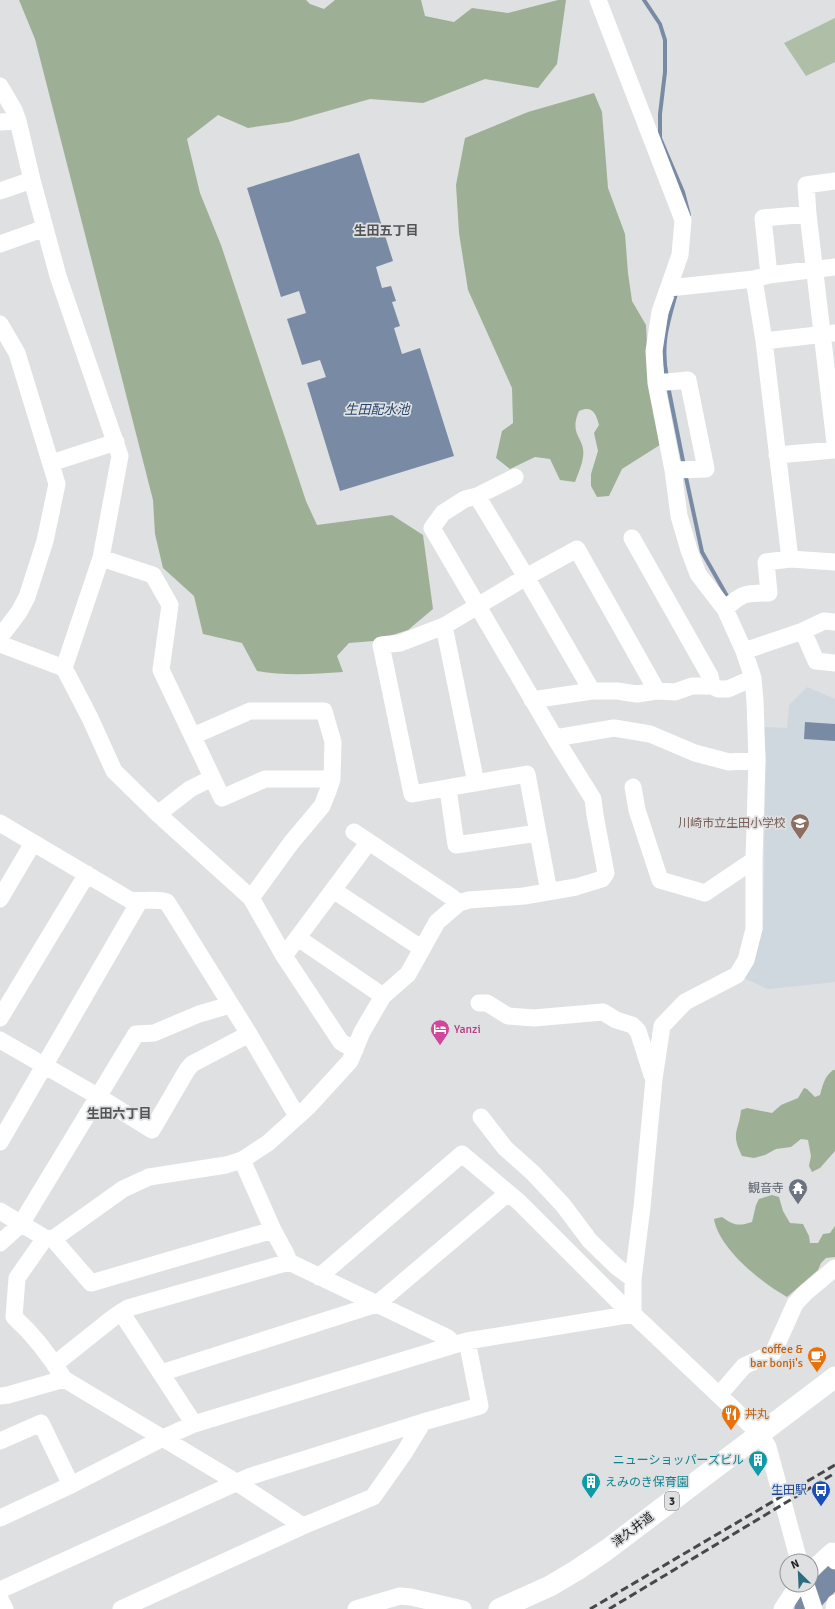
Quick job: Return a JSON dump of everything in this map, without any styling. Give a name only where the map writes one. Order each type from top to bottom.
[{"type":"main road","name":"津久井道","points":[[499,1609],[550,1586],[614,1545],[835,1377]]},
{"type":"street","points":[[598,0],[683,220],[680,255],[660,312],[654,350],[656,383],[673,470],[679,516],[689,550],[698,574],[724,609],[744,651],[753,678],[756,701],[757,760],[754,860],[754,929],[746,960],[737,975],[685,1002],[662,1026],[654,1079],[642,1207],[633,1280],[633,1314]]},
{"type":"street","points":[[0,86],[14,110],[18,121],[58,276],[120,456],[101,558],[64,668]]},
{"type":"street","points":[[0,122],[18,121]]},
{"type":"street","points":[[0,191],[32,180]]},
{"type":"street","points":[[835,181],[806,184],[814,270],[829,333],[835,443]]},
{"type":"street","points":[[790,559],[764,341],[762,277],[763,218],[808,214]]},
{"type":"street","points":[[0,244],[46,228]]},
{"type":"street","points":[[669,288],[835,268]]},
{"type":"street","points":[[0,324],[17,353],[57,484],[45,541],[27,597],[19,612],[0,637]]},
{"type":"street","points":[[764,341],[829,333]]},
{"type":"street","points":[[656,383],[688,380],[706,469],[673,470]]},
{"type":"street","points":[[51,463],[116,442]]},
{"type":"street","points":[[777,456],[835,450]]},
{"type":"street","points":[[303,1526],[236,1482],[64,1379],[32,1333],[14,1317],[17,1278],[49,1238],[123,1189],[149,1177],[226,1165],[242,1160],[268,1143],[284,1130],[308,1107],[350,1061],[362,1032],[383,996],[408,974],[421,948],[437,922],[460,903],[469,900],[524,896],[549,892],[576,887],[602,879],[606,872],[593,798],[532,700],[432,528],[443,513],[465,499],[477,496],[515,477]]},
{"type":"street","points":[[477,496],[592,691]]},
{"type":"street","points":[[632,538],[710,676],[712,686]]},
{"type":"street","points":[[549,892],[527,774],[448,789],[412,794],[381,645],[400,643],[444,626],[526,577],[577,549],[657,691]]},
{"type":"street","points":[[101,558],[153,575],[170,605],[161,670],[222,798],[265,779],[332,779]]},
{"type":"street","points":[[724,609],[736,599],[747,593],[768,593],[766,562],[790,559],[835,562]]},
{"type":"street","points":[[744,651],[803,631],[824,621],[835,622]]},
{"type":"street","points":[[444,626],[476,783]]},
{"type":"street","points":[[803,631],[816,661],[835,663]]},
{"type":"street","points":[[0,644],[64,668],[90,718],[114,771],[158,814],[251,898],[284,956],[340,1042],[355,1050]]},
{"type":"street","points":[[532,700],[592,691],[617,691],[637,694],[657,691],[675,692],[692,686],[712,686],[718,689],[728,689],[753,678]]},
{"type":"street","points":[[192,736],[250,711],[324,711],[333,742],[332,779],[322,806],[291,843],[251,898]]},
{"type":"street","points":[[555,738],[614,728],[650,734],[695,753],[729,762],[757,760]]},
{"type":"street","points":[[158,814],[190,789],[212,778]]},
{"type":"street","points":[[633,787],[637,810],[660,880],[704,893],[754,860]]},
{"type":"street","points":[[448,789],[456,845],[538,833]]},
{"type":"street","points":[[0,823],[130,900],[139,902],[162,900],[167,902],[249,1034],[297,1116]]},
{"type":"street","points":[[354,832],[368,843],[460,903]]},
{"type":"street","points":[[0,899],[33,843]]},
{"type":"street","points":[[284,956],[368,843]]},
{"type":"street","points":[[0,1018],[87,874]]},
{"type":"street","points":[[333,890],[421,948]]},
{"type":"street","points":[[0,1142],[139,902]]},
{"type":"street","points":[[298,938],[383,996]]},
{"type":"street","points":[[479,1003],[487,1003],[508,1016],[534,1018],[603,1012],[616,1020],[632,1025],[638,1031],[654,1079]]},
{"type":"street","points":[[0,1243],[21,1224],[136,1034],[154,1033],[199,1014],[230,1005]]},
{"type":"street","points":[[0,1040],[45,1065],[152,1130],[192,1064],[249,1034]]},
{"type":"street","points":[[481,1117],[505,1148],[533,1173],[563,1206],[590,1241],[633,1280]]},
{"type":"street","points":[[319,1277],[462,1154],[519,1202],[622,1305],[760,1434],[768,1447],[797,1553]]},
{"type":"street","points":[[242,1160],[273,1230],[286,1254],[288,1262]]},
{"type":"street","points":[[161,1372],[377,1304],[508,1193]]},
{"type":"street","points":[[0,1211],[21,1224],[49,1238],[91,1283],[273,1230]]},
{"type":"street","points":[[54,1364],[128,1308],[288,1262],[461,1343]]},
{"type":"street","points":[[719,1395],[744,1366],[773,1353],[795,1304],[805,1293],[835,1268]]},
{"type":"street","points":[[121,1312],[194,1424]]},
{"type":"street","points":[[0,1518],[71,1486],[163,1438],[194,1424],[461,1343],[633,1314]]},
{"type":"street","points":[[0,1590],[251,1476],[423,1422],[480,1406],[461,1343]]},
{"type":"street","points":[[0,1396],[64,1379]]},
{"type":"street","points":[[121,1609],[303,1526],[373,1497],[400,1459],[423,1422]]},
{"type":"street","points":[[0,1442],[41,1423],[71,1486]]},
{"type":"street","points":[[819,1565],[833,1556]]},
{"type":"street","points":[[782,1609],[797,1593]]},
{"type":"street","points":[[807,1593],[814,1609]]},
{"type":"street","points":[[356,1609],[400,1596],[411,1597],[463,1609]]},
{"type":"street","points":[[0,1599],[5,1609]]},
{"type":"street","points":[[834,1609],[835,1603]]},
{"type":"shaded area","name":"川崎市立生田小学校","points":[[807,687],[835,699],[835,982],[768,989],[740,976],[758,930],[763,930],[766,751],[762,750],[764,727],[787,728],[789,705]]},
{"type":"green space","points":[[19,0],[306,0],[310,4],[324,9],[335,0],[421,0],[425,16],[454,22],[472,8],[508,13],[558,0],[566,0],[557,64],[538,88],[485,79],[423,103],[370,99],[289,122],[248,128],[218,115],[187,139],[200,193],[221,245],[306,501],[317,525],[392,515],[423,535],[433,609],[408,630],[374,641],[349,643],[337,656],[343,672],[289,674],[257,671],[242,643],[203,634],[194,596],[163,568],[155,534],[153,500],[35,39]]},
{"type":"green space","points":[[835,18],[835,62],[806,76],[784,43]]},
{"type":"green space","points":[[594,93],[602,112],[608,188],[625,234],[632,301],[646,325],[648,365],[663,443],[622,469],[609,496],[597,497],[591,486],[591,474],[598,451],[594,433],[599,425],[593,411],[583,409],[579,411],[576,419],[575,426],[582,445],[583,457],[575,482],[560,480],[550,459],[535,457],[510,469],[496,458],[502,431],[513,423],[512,388],[468,290],[459,233],[456,185],[465,138],[528,112]]},
{"type":"green space","points":[[833,1070],[835,1070],[835,1151],[820,1168],[812,1172],[809,1166],[811,1156],[808,1140],[801,1139],[791,1147],[776,1149],[765,1155],[754,1158],[742,1156],[736,1142],[736,1132],[741,1110],[747,1108],[772,1113],[781,1105],[798,1098],[804,1088],[815,1097],[820,1095],[826,1078]]},
{"type":"green space","points":[[772,1195],[779,1197],[783,1211],[790,1223],[803,1224],[809,1236],[810,1243],[818,1243],[823,1234],[830,1233],[835,1226],[835,1257],[826,1258],[821,1263],[818,1270],[787,1297],[754,1274],[743,1264],[724,1242],[714,1219],[722,1217],[737,1224],[752,1222],[759,1199]]},
{"type":"water","name":"生田配水池","points":[[359,153],[393,261],[376,267],[382,288],[391,286],[396,301],[392,302],[400,326],[394,328],[402,354],[420,348],[454,456],[340,491],[307,383],[326,377],[320,360],[302,365],[287,319],[306,313],[299,291],[281,297],[247,188]]},
{"type":"water","points":[[805,722],[835,724],[835,741],[804,739]]},
{"type":"waterway","points":[[644,0],[660,24],[665,40],[665,72],[660,114],[660,138],[683,192],[689,215]]},
{"type":"waterway","points":[[667,378],[664,354],[666,333],[677,290]]},
{"type":"waterway","points":[[668,386],[684,466]]},
{"type":"waterway","points":[[685,473],[702,552],[727,596]]},
{"type":"waterway","points":[[806,1609],[814,1597],[835,1575]]},
{"type":"railway","points":[[590,1609],[835,1465]]},
{"type":"railway","points":[[609,1609],[835,1473]]},
{"type":"place","name":"川崎市立生田小学校","points":[[800,840]]},
{"type":"place","name":"Yanzi","points":[[440,1046]]},
{"type":"place","name":"観音寺","points":[[798,1205]]},
{"type":"place","name":"coffee & bar bonji's","points":[[817,1373]]},
{"type":"place","name":"丼丸","points":[[731,1431]]},
{"type":"place","name":"ニューショッパーズビル","points":[[758,1477]]},
{"type":"place","name":"えみのき保育園","points":[[591,1499]]},
{"type":"place","name":"生田駅","points":[[821,1507]]},
{"type":"district","name":"生田五丁目","points":[[386,231]]},
{"type":"district","name":"生田六丁目","points":[[119,1114]]}]
